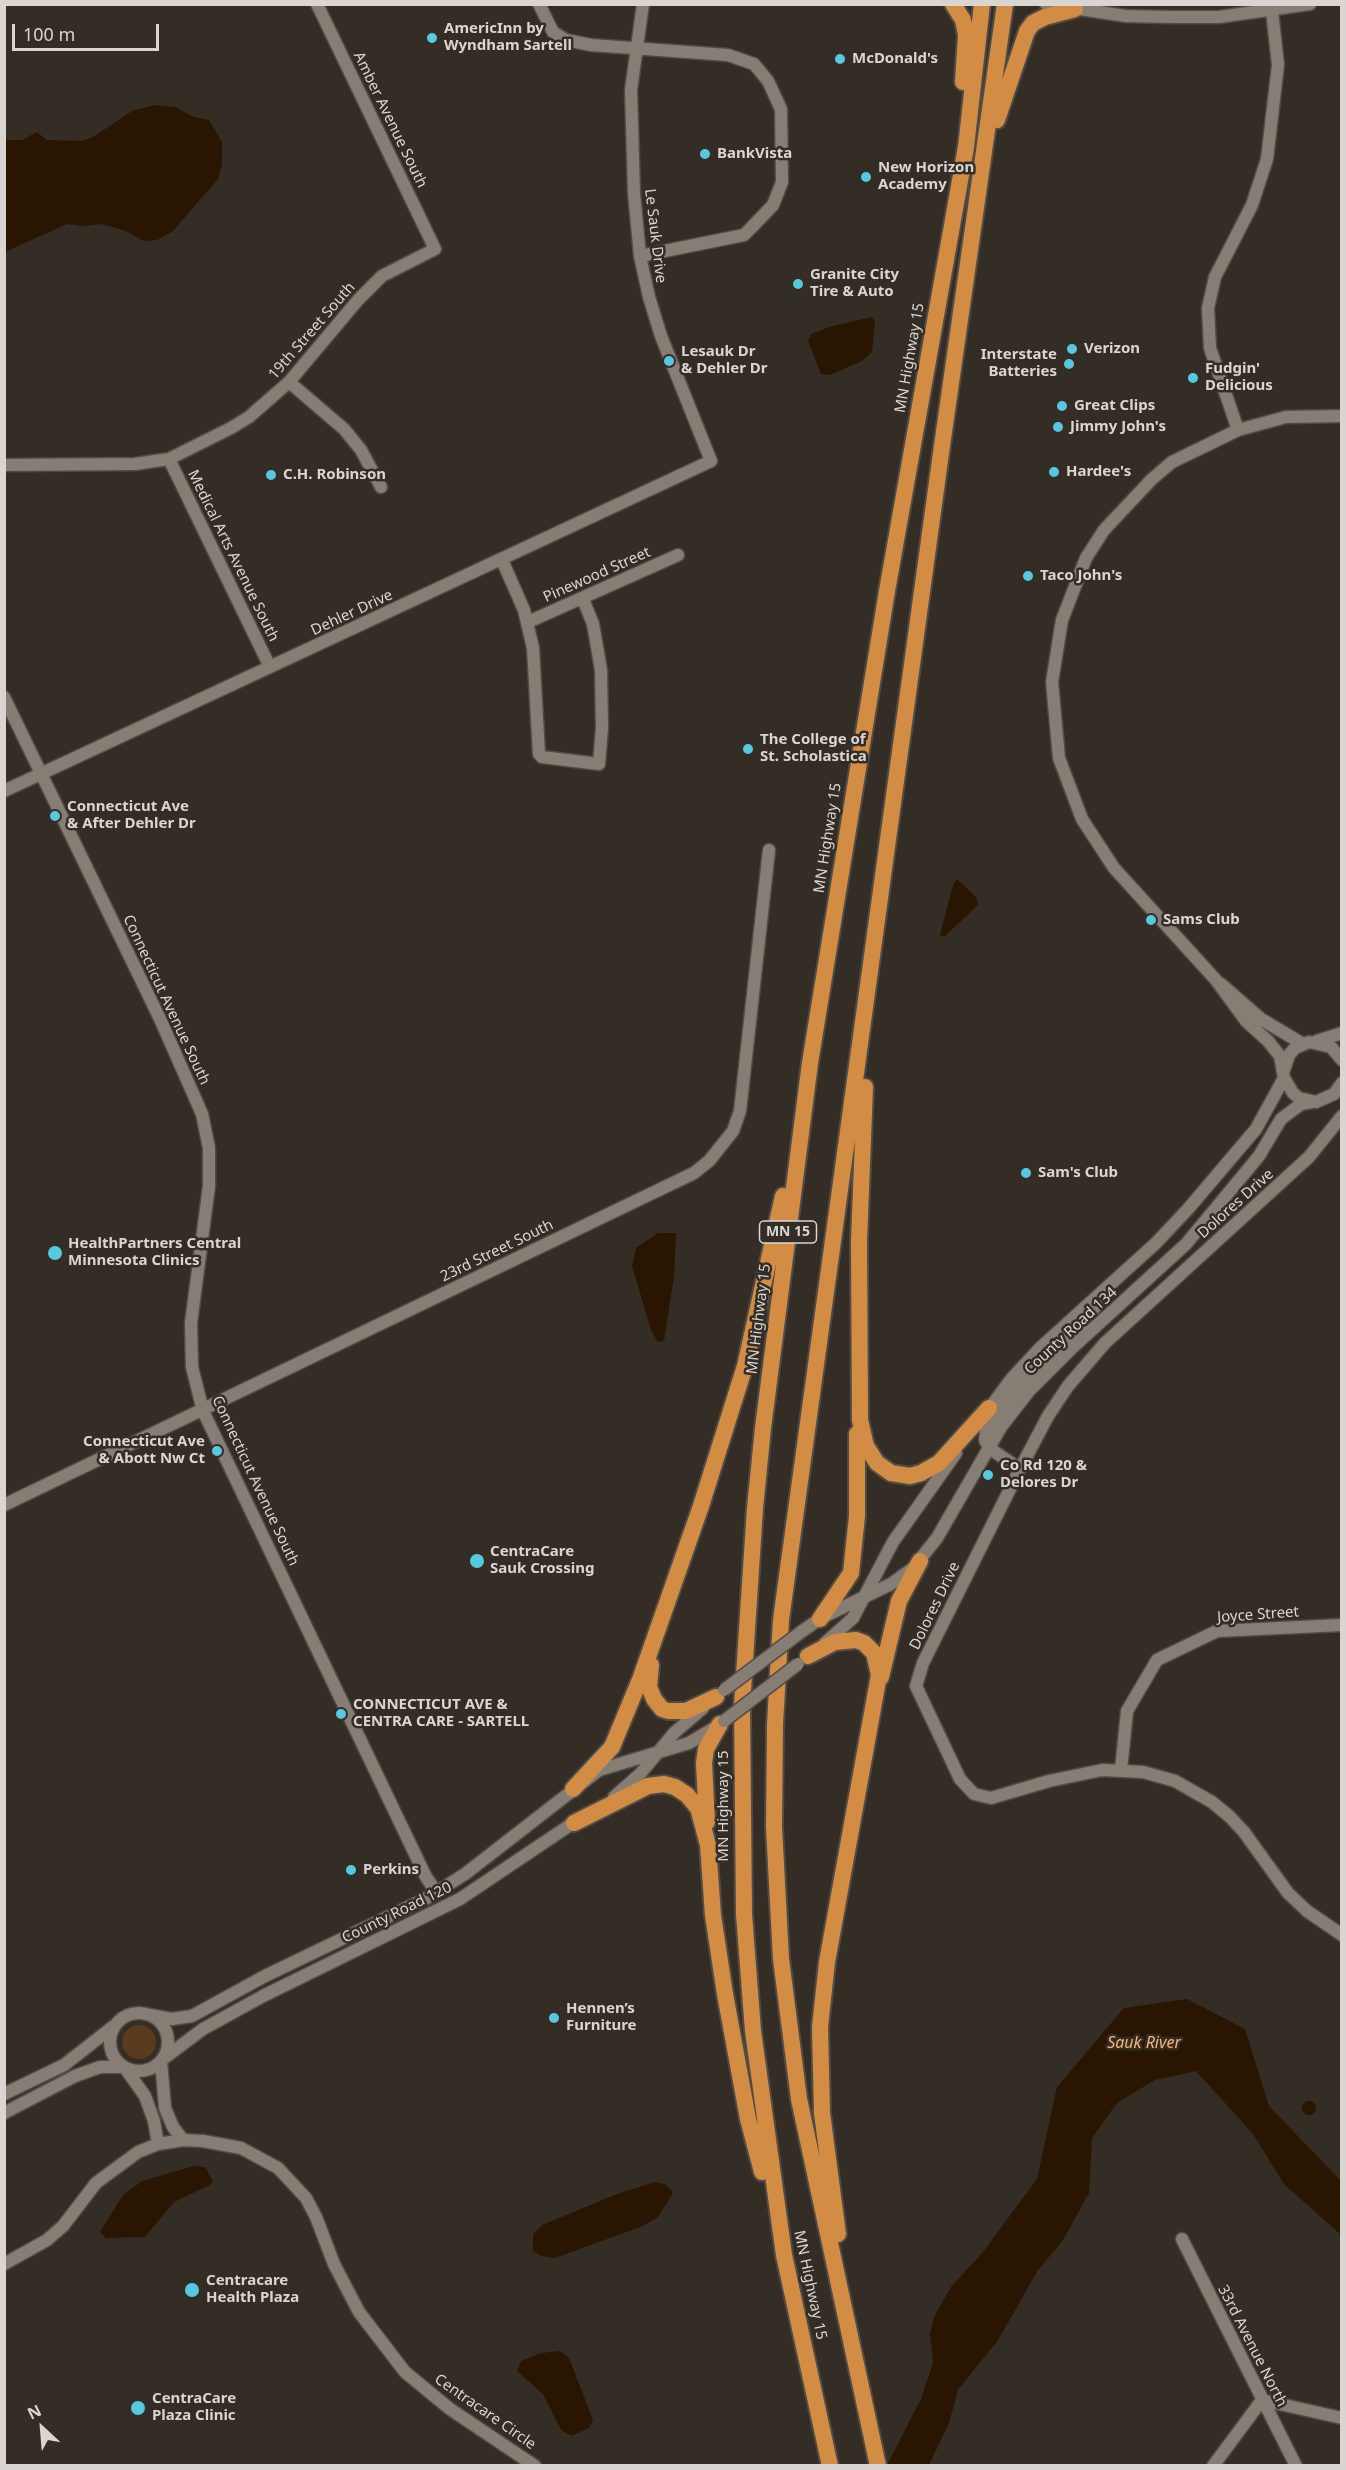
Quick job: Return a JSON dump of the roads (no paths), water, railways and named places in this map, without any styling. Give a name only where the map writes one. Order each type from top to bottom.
[{"type":"highway","points":[[953,4],[963,20],[966,35],[959,185]]},
{"type":"highway","name":"MN Highway 15","points":[[830,2466],[785,2263],[763,2112],[747,1961],[741,1829],[742,1706],[755,1508],[763,1428],[810,1063],[889,579],[959,185],[982,4]]},
{"type":"highway","name":"MN Highway 15","points":[[878,2466],[799,2099],[782,1971],[774,1827],[774,1736],[781,1620],[940,453],[985,155],[1005,4]]},
{"type":"highway","points":[[985,155],[1027,31],[1033,23],[1045,17],[1075,9]]},
{"type":"highway","points":[[870,974],[860,1186],[860,1420],[866,1446],[877,1463],[901,1475],[921,1473],[939,1463],[989,1408]]},
{"type":"highway","points":[[573,1789],[612,1747],[658,1629],[701,1506],[745,1366],[810,1063]]},
{"type":"highway","points":[[820,1619],[844,1585],[853,1560],[857,1516],[860,1371]]},
{"type":"highway","points":[[861,2395],[822,2113],[820,2027],[827,1962],[879,1687],[899,1601],[920,1560]]},
{"type":"highway","points":[[658,1629],[648,1677],[651,1693],[658,1705],[668,1711],[686,1711],[720,1694]]},
{"type":"highway","points":[[803,1660],[841,1640],[864,1643],[874,1653],[879,1687]]},
{"type":"highway","points":[[722,1723],[706,1749],[704,1762],[713,1916],[748,2119],[785,2263]]},
{"type":"highway","points":[[574,1822],[630,1793],[648,1786],[664,1784],[682,1791],[693,1801],[701,1818],[708,1848]]},
{"type":"street","name":"Amber Avenue South","points":[[318,4],[435,249]]},
{"type":"street","points":[[539,4],[553,32],[566,40],[591,45],[728,55],[754,64],[768,81],[781,109],[782,182],[773,204],[752,227],[744,235],[640,256]]},
{"type":"street","name":"Le Sauk Drive","points":[[643,4],[635,48],[632,113],[634,193],[640,256],[649,297],[662,336],[711,461]]},
{"type":"street","points":[[1046,4],[1126,16],[1171,17],[1219,17],[1310,4]]},
{"type":"street","points":[[1238,430],[1210,348],[1208,308],[1215,277],[1252,205],[1267,159],[1278,74],[1272,11]]},
{"type":"street","name":"19th Street South","points":[[4,465],[135,464],[169,459],[249,417],[289,382],[358,300],[382,276],[435,249]]},
{"type":"street","points":[[289,382],[344,429],[361,450],[381,487]]},
{"type":"street","points":[[1316,1102],[1299,1098],[1287,1086],[1280,1056],[1235,1008],[1215,980],[1114,868],[1090,835],[1059,758],[1052,682],[1062,620],[1072,589],[1104,530],[1124,506],[1172,462],[1238,430],[1286,417],[1341,416]]},
{"type":"street","name":"Medical Arts Avenue South","points":[[169,459],[270,667]]},
{"type":"street","name":"Dehler Drive","points":[[4,791],[711,461]]},
{"type":"street","name":"Pinewood Street","points":[[528,622],[678,555]]},
{"type":"street","points":[[502,560],[528,622],[536,668],[537,741],[540,754],[542,757],[599,764],[602,728],[601,670],[593,624],[583,599]]},
{"type":"street","name":"Connecticut Avenue South","points":[[4,697],[180,1061],[202,1114],[209,1148],[209,1186],[191,1323],[192,1367],[203,1411],[422,1867],[437,1893]]},
{"type":"street","name":"23rd Street South","points":[[4,1505],[694,1173],[709,1161],[733,1131],[740,1111],[769,850]]},
{"type":"street","points":[[1215,980],[1236,995],[1261,1019],[1309,1043],[1331,1047],[1341,1060]]},
{"type":"street","points":[[1309,1043],[1330,1039],[1341,1033]]},
{"type":"street","name":"County Road 134","points":[[803,1660],[853,1618],[893,1542],[1012,1378],[1040,1348],[1188,1209],[1256,1129],[1284,1075],[1289,1055],[1309,1043]]},
{"type":"street","name":"County Road 134","points":[[801,1632],[820,1619],[904,1576],[920,1560],[937,1538],[1014,1410],[1050,1369],[1163,1267],[1193,1236],[1259,1156],[1281,1119],[1301,1104],[1316,1102],[1334,1094],[1341,1083]]},
{"type":"street","name":"Dolores Drive","points":[[1341,1116],[1296,1170],[1105,1343],[1083,1366],[1048,1416],[1020,1468],[923,1663],[916,1686],[960,1779],[966,1788],[982,1798],[991,1798],[1079,1774],[1121,1770],[1175,1781],[1212,1802],[1244,1832],[1288,1893],[1307,1911],[1341,1935]]},
{"type":"street","points":[[1020,1468],[989,1449],[985,1440],[986,1430],[1009,1396],[1080,1325],[1131,1265]]},
{"type":"street","name":"Joyce Street","points":[[1121,1770],[1127,1711],[1157,1660],[1217,1630],[1341,1625]]},
{"type":"street","name":"County Road 120","points":[[162,2060],[203,2029],[242,2007],[460,1899],[622,1791],[674,1733],[720,1694],[801,1632]]},
{"type":"street","name":"County Road 120","points":[[150,2015],[172,2019],[192,2016],[265,1976],[437,1893],[573,1789],[612,1764],[689,1743],[722,1723],[803,1660]]},
{"type":"street","points":[[4,2094],[63,2065],[134,2013],[150,2015],[166,2032],[167,2047],[162,2060],[155,2067],[140,2072],[123,2067],[100,2067],[75,2076],[4,2113]]},
{"type":"street","points":[[115,2025],[111,2032],[110,2049],[145,2096],[154,2121],[158,2144]]},
{"type":"street","points":[[162,2060],[165,2108],[173,2127],[183,2140]]},
{"type":"street","name":"Centracare Circle","points":[[4,2264],[47,2240],[109,2172],[138,2152],[158,2144],[183,2140],[203,2140],[241,2148],[278,2168],[293,2183],[311,2208],[334,2264],[359,2312],[405,2372],[450,2409],[535,2466]]},
{"type":"street","name":"33rd Avenue North","points":[[1182,2240],[1296,2466]]},
{"type":"street","points":[[1213,2466],[1262,2400],[1341,2418]]},
{"type":"water","points":[[155,105],[175,107],[194,117],[209,120],[222,142],[222,165],[218,179],[172,232],[157,240],[144,241],[126,231],[102,224],[83,226],[67,224],[5,252],[5,140],[22,140],[37,132],[47,140],[82,141],[93,137],[132,111]]},
{"type":"water","points":[[872,317],[875,322],[872,352],[862,361],[830,375],[821,374],[808,341],[811,334],[829,327]]},
{"type":"water","points":[[957,879],[976,897],[978,905],[944,937],[940,935],[953,885]]},
{"type":"water","points":[[658,1233],[676,1233],[674,1276],[664,1341],[658,1342],[651,1330],[632,1266],[636,1248]]},
{"type":"water","name":"Sauk River","points":[[1187,1999],[1245,2029],[1269,2106],[1341,2181],[1341,2235],[1284,2184],[1253,2134],[1196,2071],[1155,2080],[1117,2103],[1092,2138],[1089,2193],[1063,2240],[1038,2270],[998,2340],[958,2390],[949,2423],[929,2465],[887,2465],[921,2399],[933,2363],[930,2334],[934,2317],[951,2287],[983,2252],[1037,2179],[1057,2087],[1124,2008]]},
{"type":"water","points":[[1306,2101],[1312,2101],[1316,2108],[1312,2115],[1306,2115],[1302,2111],[1302,2105]]},
{"type":"water","points":[[194,2166],[205,2167],[213,2181],[210,2185],[174,2202],[145,2237],[106,2238],[100,2232],[123,2195],[142,2181]]},
{"type":"water","points":[[655,2182],[666,2185],[672,2191],[672,2195],[658,2217],[643,2226],[555,2258],[541,2256],[533,2251],[533,2234],[542,2225],[617,2194]]},
{"type":"water","points":[[560,2351],[569,2358],[593,2420],[589,2428],[571,2436],[561,2430],[543,2394],[517,2371],[521,2361],[541,2353]]},
{"type":"place","name":"AmericInn by Wyndham Sartell","points":[[432,38]]},
{"type":"place","name":"McDonald's","points":[[840,59]]},
{"type":"place","name":"BankVista","points":[[705,154]]},
{"type":"place","name":"New Horizon Academy","points":[[866,177]]},
{"type":"place","name":"Granite City Tire & Auto","points":[[798,284]]},
{"type":"place","name":"Verizon","points":[[1072,349]]},
{"type":"place","name":"Lesauk Dr & Dehler Dr","points":[[669,361]]},
{"type":"place","name":"Interstate Batteries","points":[[1069,364]]},
{"type":"place","name":"Fudgin' Delicious","points":[[1193,378]]},
{"type":"place","name":"Great Clips","points":[[1062,406]]},
{"type":"place","name":"Jimmy John's","points":[[1058,427]]},
{"type":"place","name":"Hardee's","points":[[1054,472]]},
{"type":"place","name":"C.H. Robinson","points":[[271,475]]},
{"type":"place","name":"Taco John's","points":[[1028,576]]},
{"type":"place","name":"The College of St. Scholastica","points":[[748,749]]},
{"type":"place","name":"Connecticut Ave & After Dehler Dr","points":[[55,816]]},
{"type":"place","name":"Sams Club","points":[[1151,920]]},
{"type":"place","name":"Sam's Club","points":[[1026,1173]]},
{"type":"place","name":"HealthPartners Central Minnesota Clinics","points":[[55,1253]]},
{"type":"place","name":"Connecticut Ave & Abott Nw Ct","points":[[217,1451]]},
{"type":"place","name":"Co Rd 120 & Delores Dr","points":[[988,1475]]},
{"type":"place","name":"CentraCare Sauk Crossing","points":[[477,1561]]},
{"type":"place","name":"CONNECTICUT AVE & CENTRA CARE - SARTELL","points":[[341,1714]]},
{"type":"place","name":"Perkins","points":[[351,1870]]},
{"type":"place","name":"Hennen’s Furniture","points":[[554,2018]]},
{"type":"place","name":"Centracare Health Plaza","points":[[192,2290]]},
{"type":"place","name":"CentraCare Plaza Clinic","points":[[138,2408]]}]
